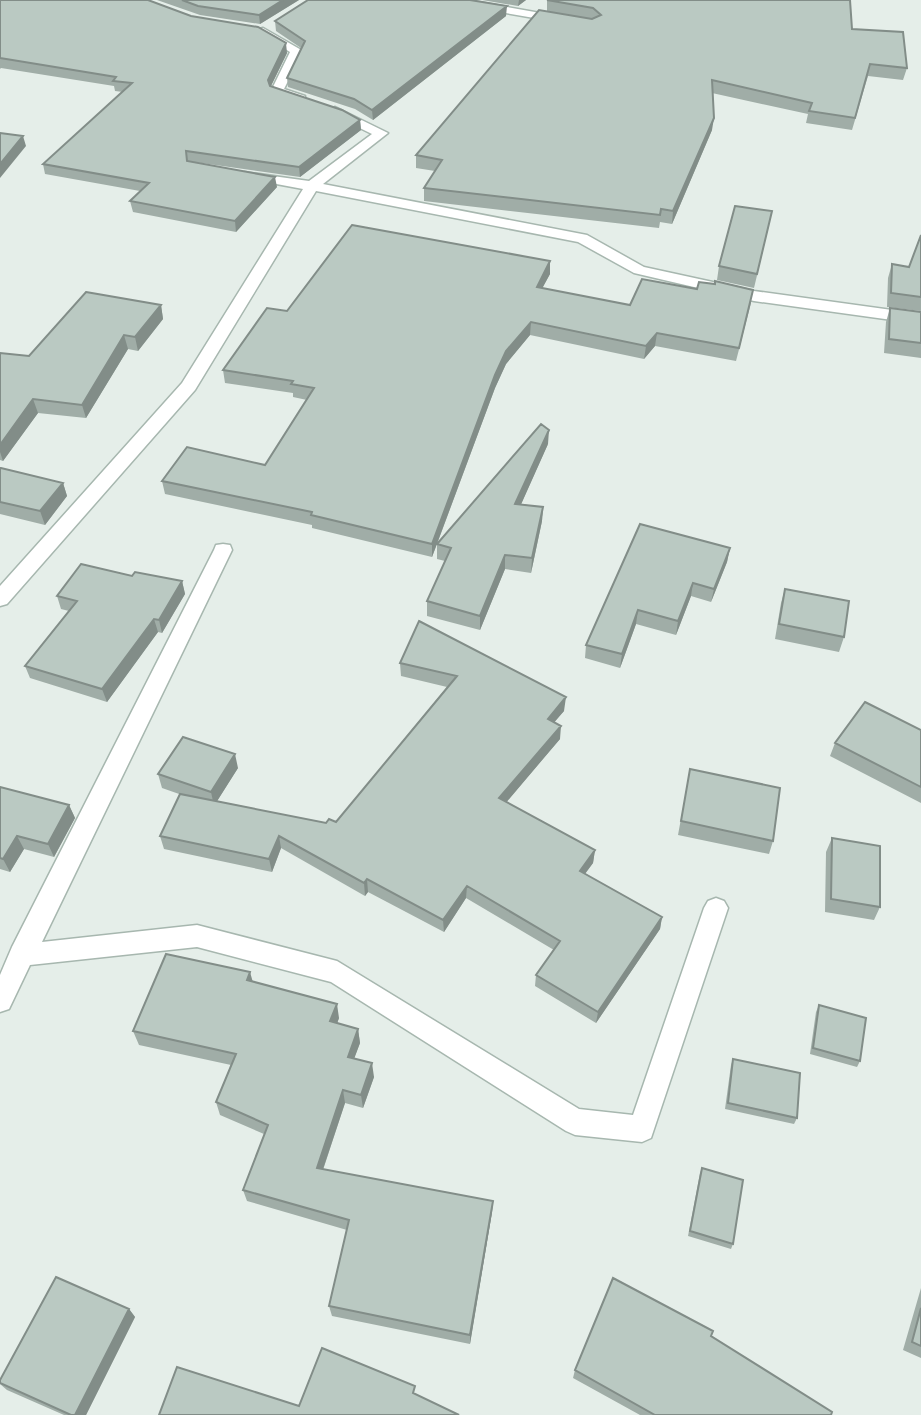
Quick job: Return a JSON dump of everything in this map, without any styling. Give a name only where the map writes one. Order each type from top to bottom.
[{"type":"street","points":[[448,0],[579,23]]},
{"type":"street","points":[[0,599],[188,386],[312,186],[381,133],[349,115],[277,91],[297,51],[262,27]]},
{"type":"street","points":[[233,173],[582,238],[639,270],[754,296],[921,319]]},
{"type":"street","points":[[0,1001],[223,551]]},
{"type":"street","points":[[21,955],[197,936],[337,972],[575,1122],[642,1129],[716,908]]},
{"type":"building","points":[[0,0],[148,0],[191,16],[258,27],[286,43],[268,80],[270,86],[342,110],[360,120],[299,167],[186,151],[187,161],[275,177],[235,221],[130,201],[149,183],[43,164],[132,83],[113,81],[116,77],[0,58]]},
{"type":"building","points":[[182,0],[283,0],[259,15],[198,6]]},
{"type":"building","points":[[308,0],[470,0],[507,6],[372,110],[354,99],[287,78],[305,41],[275,21]]},
{"type":"building","points":[[547,0],[850,0],[852,29],[903,32],[907,68],[870,64],[855,118],[809,111],[812,103],[712,80],[714,118],[673,211],[661,209],[660,215],[424,188],[442,160],[416,155],[539,10],[592,19],[601,15],[593,8]]},
{"type":"building","points":[[0,133],[23,136],[0,164]]},
{"type":"building","points":[[735,206],[772,211],[757,274],[719,266]]},
{"type":"building","points":[[352,225],[550,261],[537,287],[630,305],[642,279],[697,289],[699,282],[715,284],[715,281],[753,290],[739,348],[657,333],[646,346],[531,322],[506,351],[495,375],[432,544],[311,515],[312,512],[162,481],[187,447],[265,465],[314,388],[291,384],[293,381],[223,370],[267,308],[287,311]]},
{"type":"building","points":[[921,235],[921,297],[891,293],[892,264],[909,267]]},
{"type":"building","points":[[86,292],[161,305],[135,337],[124,335],[82,405],[33,399],[0,445],[0,353],[29,356]]},
{"type":"building","points":[[890,308],[921,312],[921,343],[889,339]]},
{"type":"building","points":[[541,424],[549,430],[515,504],[543,507],[532,558],[505,555],[480,616],[427,601],[451,548],[437,544]]},
{"type":"building","points":[[0,468],[63,483],[40,511],[0,502]]},
{"type":"building","points":[[640,524],[730,548],[714,589],[693,583],[678,621],[638,610],[622,654],[586,645]]},
{"type":"building","points":[[81,564],[132,576],[135,572],[182,581],[159,620],[154,619],[102,689],[25,666],[77,601],[57,596]]},
{"type":"building","points":[[785,589],[849,601],[844,637],[779,624]]},
{"type":"building","points":[[419,621],[566,697],[548,719],[561,726],[499,798],[595,850],[580,871],[662,917],[598,1012],[536,975],[560,941],[467,886],[443,920],[367,879],[364,883],[279,836],[269,859],[160,836],[180,794],[326,823],[329,819],[336,822],[457,676],[400,663]]},
{"type":"building","points":[[865,702],[921,730],[921,787],[835,743]]},
{"type":"building","points":[[183,737],[235,754],[211,792],[158,774]]},
{"type":"building","points":[[690,769],[780,788],[773,841],[681,821]]},
{"type":"building","points":[[0,787],[69,805],[48,844],[17,836],[3,859],[0,858]]},
{"type":"building","points":[[832,838],[880,846],[880,907],[831,899]]},
{"type":"building","points":[[166,954],[250,972],[247,980],[337,1004],[330,1021],[358,1029],[348,1057],[372,1063],[361,1095],[343,1090],[317,1168],[493,1201],[470,1335],[329,1306],[349,1220],[243,1190],[268,1125],[216,1102],[236,1054],[133,1031]]},
{"type":"building","points":[[819,1005],[866,1018],[860,1061],[813,1048]]},
{"type":"building","points":[[733,1059],[800,1073],[797,1118],[728,1103]]},
{"type":"building","points":[[702,1168],[743,1180],[733,1244],[690,1231]]},
{"type":"building","points":[[56,1277],[129,1309],[75,1415],[0,1383]]},
{"type":"building","points":[[613,1278],[713,1331],[711,1336],[832,1412],[831,1415],[655,1415],[575,1370]]},
{"type":"building","points":[[921,1308],[921,1346],[912,1342]]},
{"type":"building","points":[[322,1348],[415,1386],[413,1393],[459,1415],[159,1415],[177,1367],[299,1406]]}]
